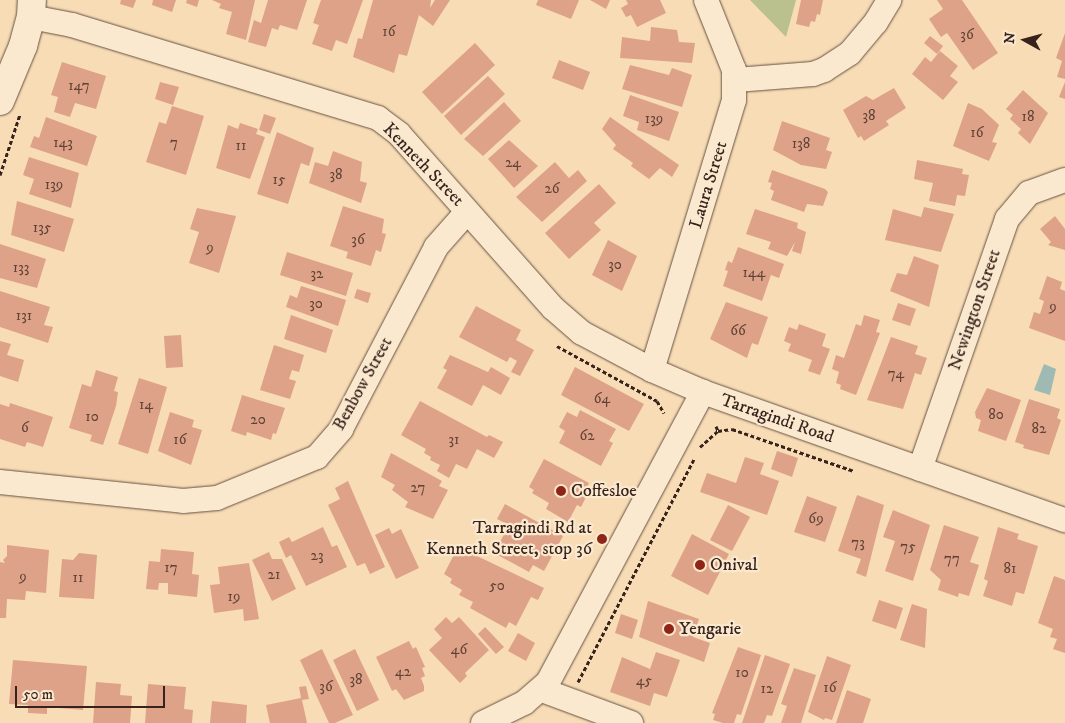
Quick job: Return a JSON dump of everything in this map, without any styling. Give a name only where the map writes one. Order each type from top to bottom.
[{"type":"street","name":"Laura Street","points":[[652,370],[732,107],[736,80],[706,0]]},
{"type":"street","points":[[736,80],[813,74],[824,70],[850,53],[876,22],[889,0]]},
{"type":"street","points":[[0,84],[16,19],[27,6]]},
{"type":"street","points":[[0,101],[17,65],[27,6]]},
{"type":"street","name":"Kenneth Street","points":[[27,6],[72,25],[373,116],[399,134],[566,322],[652,370],[703,392]]},
{"type":"street","name":"Newington Street","points":[[920,469],[1007,219],[1029,193],[1065,180]]},
{"type":"street","name":"Benbow Street","points":[[0,482],[183,501],[217,498],[317,457],[341,429],[436,247],[468,212]]},
{"type":"street","name":"Tarragindi Road","points":[[542,690],[703,392],[1065,520]]},
{"type":"street","points":[[497,720],[542,690],[631,723]]},
{"type":"path","points":[[557,346],[657,401],[664,413]]},
{"type":"path","points":[[574,691],[702,444],[718,431]]},
{"type":"green space","points":[[750,0],[796,0],[786,37]]},
{"type":"water","points":[[1044,364],[1056,369],[1050,395],[1034,390]]},
{"type":"building","points":[[121,0],[136,0],[133,8],[120,4]]},
{"type":"building","points":[[153,0],[176,0],[172,12],[152,5]]},
{"type":"building","points":[[187,0],[199,0],[197,7],[186,3]]},
{"type":"building","points":[[212,0],[255,0],[246,40],[226,34],[232,12],[219,8],[221,4]]},
{"type":"building","points":[[268,0],[307,0],[297,30],[280,25],[278,30],[272,28],[266,47],[248,42],[254,20],[261,23]]},
{"type":"building","points":[[321,0],[363,0],[347,44],[336,40],[332,51],[312,44],[319,25],[313,23]]},
{"type":"building","points":[[373,0],[431,0],[430,8],[435,0],[450,0],[433,26],[419,15],[407,56],[399,54],[394,73],[353,57],[358,38],[362,39]]},
{"type":"building","points":[[538,0],[579,0],[571,19],[536,5]]},
{"type":"building","points":[[590,0],[610,0],[606,9]]},
{"type":"building","points":[[626,0],[660,0],[666,13],[637,27],[631,15],[626,17],[621,8],[628,4]]},
{"type":"building","points":[[801,0],[823,0],[820,15],[817,14],[815,22],[811,21],[809,27],[796,24]]},
{"type":"building","points":[[937,0],[962,0],[998,53],[973,70],[947,33],[941,37],[929,19],[943,9]]},
{"type":"building","points":[[651,27],[677,30],[679,42],[695,43],[692,63],[620,58],[622,37],[650,41]]},
{"type":"building","points":[[1065,33],[1065,79],[1057,77],[1062,61],[1056,58]]},
{"type":"building","points":[[930,36],[943,46],[937,54],[924,43]]},
{"type":"building","points":[[475,43],[495,65],[442,114],[422,92]]},
{"type":"building","points":[[940,51],[958,66],[950,76],[958,82],[943,100],[912,74],[925,57],[931,62]]},
{"type":"building","points":[[559,60],[590,72],[583,90],[552,78]]},
{"type":"building","points":[[62,62],[106,76],[96,109],[75,103],[70,117],[54,112],[58,97],[51,95]]},
{"type":"building","points":[[630,65],[669,75],[672,68],[692,75],[682,107],[622,89]]},
{"type":"building","points":[[488,76],[505,94],[461,135],[444,116]]},
{"type":"building","points":[[160,82],[179,87],[173,105],[155,99]]},
{"type":"building","points":[[1065,82],[1065,99],[1059,97]]},
{"type":"building","points":[[894,88],[906,108],[886,121],[889,125],[864,141],[861,136],[858,138],[843,110],[866,96],[873,100]]},
{"type":"building","points":[[1023,90],[1048,113],[1030,144],[1018,133],[1021,129],[1010,119],[1013,115],[1006,109]]},
{"type":"building","points":[[630,95],[679,112],[669,141],[637,130],[639,122],[623,116]]},
{"type":"building","points":[[504,102],[521,121],[483,156],[464,139]]},
{"type":"building","points":[[968,103],[982,109],[999,125],[992,142],[997,143],[989,161],[953,146]]},
{"type":"building","points":[[172,106],[204,116],[186,175],[146,162],[159,122],[166,124]]},
{"type":"building","points":[[264,114],[276,118],[270,134],[259,130]]},
{"type":"building","points":[[46,117],[97,136],[87,166],[30,147],[34,136],[39,138]]},
{"type":"building","points":[[610,117],[679,165],[672,177],[660,168],[649,179],[631,166],[633,163],[613,149],[616,145],[602,129]]},
{"type":"building","points":[[782,121],[830,138],[826,150],[832,152],[826,169],[801,165],[773,150]]},
{"type":"building","points":[[240,123],[258,129],[256,134],[265,137],[250,179],[216,168],[228,125],[238,129]]},
{"type":"building","points":[[277,132],[314,148],[309,166],[301,163],[288,204],[257,194]]},
{"type":"building","points":[[509,140],[538,166],[514,188],[488,159]]},
{"type":"building","points":[[333,151],[362,162],[360,181],[367,183],[361,203],[309,183],[315,162],[328,166]]},
{"type":"building","points":[[29,157],[79,173],[71,208],[29,194],[34,179],[23,175]]},
{"type":"building","points":[[917,160],[963,169],[962,174],[969,175],[965,196],[957,195],[955,206],[929,201],[933,183],[914,179]]},
{"type":"building","points":[[555,162],[569,178],[578,170],[587,181],[542,222],[516,197]]},
{"type":"building","points":[[772,170],[825,189],[828,192],[823,206],[807,204],[804,212],[771,200],[774,191],[770,189],[772,183],[768,182]]},
{"type":"building","points":[[599,184],[616,203],[594,223],[601,230],[569,259],[545,233]]},
{"type":"building","points":[[17,201],[74,219],[64,252],[11,235]]},
{"type":"building","points":[[343,206],[384,219],[382,233],[386,234],[381,252],[376,250],[371,266],[346,258],[348,252],[330,246]]},
{"type":"building","points":[[924,207],[954,214],[941,252],[885,240],[893,209],[921,217]]},
{"type":"building","points":[[197,208],[236,216],[219,273],[189,263],[199,232],[190,229]]},
{"type":"building","points":[[755,209],[798,223],[797,228],[806,232],[801,254],[792,251],[795,242],[787,256],[768,249],[771,242],[746,234]]},
{"type":"building","points":[[1055,216],[1065,229],[1065,250],[1048,245],[1051,242],[1040,229]]},
{"type":"building","points":[[608,240],[637,256],[622,291],[592,275]]},
{"type":"building","points":[[0,244],[46,259],[37,288],[0,278]]},
{"type":"building","points":[[738,247],[784,264],[779,278],[771,275],[762,301],[723,286],[728,271],[725,270],[728,261],[732,263]]},
{"type":"building","points":[[287,252],[353,273],[346,296],[280,275]]},
{"type":"building","points":[[914,256],[939,265],[929,307],[890,291],[897,273],[907,275]]},
{"type":"building","points":[[1047,276],[1062,282],[1060,289],[1065,291],[1065,341],[1029,328],[1034,312],[1040,314],[1044,301],[1039,299]]},
{"type":"building","points":[[301,286],[346,300],[338,326],[286,307],[290,295],[297,298]]},
{"type":"building","points":[[357,289],[371,293],[368,303],[354,298]]},
{"type":"building","points":[[0,291],[50,307],[44,325],[53,327],[48,343],[0,327]]},
{"type":"building","points":[[726,302],[768,317],[758,345],[752,343],[747,358],[710,339]]},
{"type":"building","points":[[898,303],[916,309],[910,326],[892,320]]},
{"type":"building","points":[[476,306],[521,330],[516,340],[534,350],[520,376],[511,372],[517,361],[510,357],[507,362],[459,337]]},
{"type":"building","points":[[291,315],[333,330],[326,353],[284,339]]},
{"type":"building","points":[[864,315],[880,320],[876,332],[880,333],[856,395],[840,389],[841,385],[836,383],[839,372],[832,369],[836,355],[844,358],[856,324],[861,326]]},
{"type":"building","points":[[799,324],[826,334],[822,346],[830,349],[820,375],[808,371],[812,360],[788,351],[791,344],[784,341],[789,327],[797,330]]},
{"type":"building","points":[[181,335],[183,367],[166,368],[164,336]]},
{"type":"building","points":[[891,337],[918,346],[915,354],[927,358],[921,375],[915,373],[903,409],[867,400]]},
{"type":"building","points":[[0,341],[11,344],[7,355],[24,360],[18,382],[0,376]]},
{"type":"building","points":[[274,345],[304,355],[299,372],[292,370],[289,379],[296,381],[290,399],[260,390]]},
{"type":"building","points":[[450,355],[488,372],[491,367],[510,378],[501,395],[483,385],[472,406],[437,388],[447,370],[443,368]]},
{"type":"building","points":[[575,367],[644,404],[629,431],[561,395]]},
{"type":"building","points":[[96,370],[118,377],[114,391],[118,392],[116,406],[103,445],[90,441],[92,435],[69,428],[82,384],[91,387]]},
{"type":"building","points":[[139,378],[167,387],[148,454],[118,444]]},
{"type":"building","points":[[987,388],[1021,400],[1006,441],[978,431],[981,420],[976,418],[975,412]]},
{"type":"building","points":[[242,395],[285,408],[276,434],[273,433],[271,440],[247,432],[246,436],[231,431]]},
{"type":"building","points":[[1029,399],[1060,409],[1057,418],[1061,420],[1049,455],[1023,448],[1024,445],[1015,442]]},
{"type":"building","points":[[420,401],[487,437],[489,435],[503,442],[494,458],[477,449],[467,469],[456,464],[449,478],[437,471],[440,465],[430,460],[431,457],[424,453],[426,449],[401,435]]},
{"type":"building","points":[[10,403],[53,417],[43,447],[27,442],[25,447],[0,439],[0,404],[9,407]]},
{"type":"building","points":[[580,410],[616,429],[609,441],[613,443],[601,466],[559,443],[565,431],[559,427],[567,412],[577,417]]},
{"type":"building","points":[[170,412],[194,420],[192,427],[202,430],[191,465],[158,451]]},
{"type":"building","points":[[777,451],[798,458],[792,477],[771,469]]},
{"type":"building","points":[[391,453],[442,481],[439,486],[448,490],[433,519],[405,507],[408,502],[392,490],[395,485],[381,477]]},
{"type":"building","points":[[745,457],[764,463],[760,474],[779,481],[767,515],[700,492],[707,473],[736,483]]},
{"type":"building","name":"Coffesloe","points":[[544,459],[589,483],[586,489],[589,491],[581,507],[577,505],[568,522],[546,509],[549,503],[532,493],[534,490],[529,487]]},
{"type":"building","points":[[348,481],[385,567],[370,574],[365,563],[357,566],[328,505],[340,499],[335,488]]},
{"type":"building","points":[[857,495],[884,505],[866,577],[856,573],[861,559],[838,551]]},
{"type":"building","points":[[807,496],[837,507],[825,542],[794,532]]},
{"type":"building","points":[[505,504],[563,536],[544,571],[533,565],[529,572],[494,553],[509,525],[497,519]]},
{"type":"building","points":[[728,505],[750,517],[732,551],[710,540]]},
{"type":"building","points":[[893,510],[930,525],[913,581],[885,571],[895,541],[883,537]]},
{"type":"building","points":[[944,525],[979,537],[970,562],[979,565],[969,596],[959,593],[958,597],[938,590],[941,580],[930,570]]},
{"type":"building","points":[[323,527],[332,547],[337,545],[347,567],[306,586],[291,555],[286,558],[279,542],[289,537],[292,542]]},
{"type":"building","points":[[998,527],[1019,534],[1017,539],[1038,546],[1024,594],[1016,592],[1012,606],[983,596],[988,581],[984,579]]},
{"type":"building","points":[[389,528],[392,534],[401,529],[419,568],[396,579],[375,535]]},
{"type":"building","name":"Onival","points":[[692,534],[729,554],[708,595],[671,576]]},
{"type":"building","points":[[7,545],[49,550],[46,593],[26,591],[25,600],[7,599],[6,618],[0,618],[0,562],[5,563],[3,560],[7,556]]},
{"type":"building","points":[[458,547],[544,588],[538,600],[531,597],[516,626],[509,622],[506,628],[470,608],[473,602],[459,595],[462,590],[450,583],[452,579],[444,574]]},
{"type":"building","points":[[161,549],[194,552],[192,574],[199,575],[197,597],[168,594],[168,583],[159,583],[158,590],[146,589],[149,561],[160,562]]},
{"type":"building","points":[[269,552],[272,559],[282,559],[296,589],[272,601],[252,560]]},
{"type":"building","points":[[79,553],[97,555],[94,599],[59,597],[62,559],[73,560]]},
{"type":"building","points":[[249,563],[259,619],[244,621],[243,609],[214,613],[210,585],[220,584],[218,567]]},
{"type":"building","points":[[1054,576],[1065,580],[1065,653],[1053,649],[1057,639],[1050,637],[1053,629],[1038,623]]},
{"type":"building","points":[[879,600],[903,608],[896,629],[872,621]]},
{"type":"building","name":"Yengarie","points":[[648,601],[699,619],[693,637],[710,643],[704,662],[639,637]]},
{"type":"building","points":[[912,604],[927,609],[925,648],[900,640]]},
{"type":"building","points":[[621,614],[638,620],[632,639],[615,633]]},
{"type":"building","points":[[446,617],[452,623],[459,617],[489,650],[465,673],[467,676],[460,683],[429,650],[442,638],[434,629]]},
{"type":"building","points":[[485,627],[504,647],[496,654],[478,634]]},
{"type":"building","points":[[518,633],[535,643],[526,661],[508,651]]},
{"type":"building","points":[[409,641],[413,649],[416,647],[425,667],[422,668],[425,676],[421,678],[424,691],[404,700],[396,689],[392,691],[376,657]]},
{"type":"building","points":[[738,647],[761,655],[741,715],[737,714],[734,723],[723,723],[713,720],[715,714],[712,713]]},
{"type":"building","points":[[322,649],[353,715],[335,723],[329,723],[300,660]]},
{"type":"building","points":[[355,649],[379,700],[357,711],[333,660]]},
{"type":"building","points":[[656,652],[680,660],[667,697],[654,693],[650,706],[610,692],[622,657],[650,669]]},
{"type":"building","points":[[765,655],[790,664],[772,716],[767,715],[764,723],[742,723]]},
{"type":"building","points":[[827,656],[851,665],[832,720],[825,718],[824,720],[808,712]]},
{"type":"building","points":[[13,660],[87,666],[83,710],[47,707],[47,714],[28,713],[28,705],[9,704]]},
{"type":"building","points":[[794,668],[816,675],[801,723],[781,723],[787,706],[781,704]]},
{"type":"building","points":[[96,682],[121,684],[120,695],[132,696],[130,723],[93,723]]},
{"type":"building","points":[[148,684],[186,687],[184,709],[193,710],[192,723],[145,723]]},
{"type":"building","points":[[306,686],[309,699],[302,700],[307,723],[270,723],[266,705],[301,698],[299,687]]},
{"type":"building","points":[[847,690],[871,699],[863,723],[836,723]]},
{"type":"building","points":[[212,701],[247,705],[246,723],[210,723]]},
{"type":"place","name":"Coffesloe","points":[[561,491]]},
{"type":"place","name":"Tarragindi Rd at Kenneth Street, stop 36","points":[[602,539]]},
{"type":"place","name":"Onival","points":[[700,565]]},
{"type":"place","name":"Yengarie","points":[[669,629]]}]
